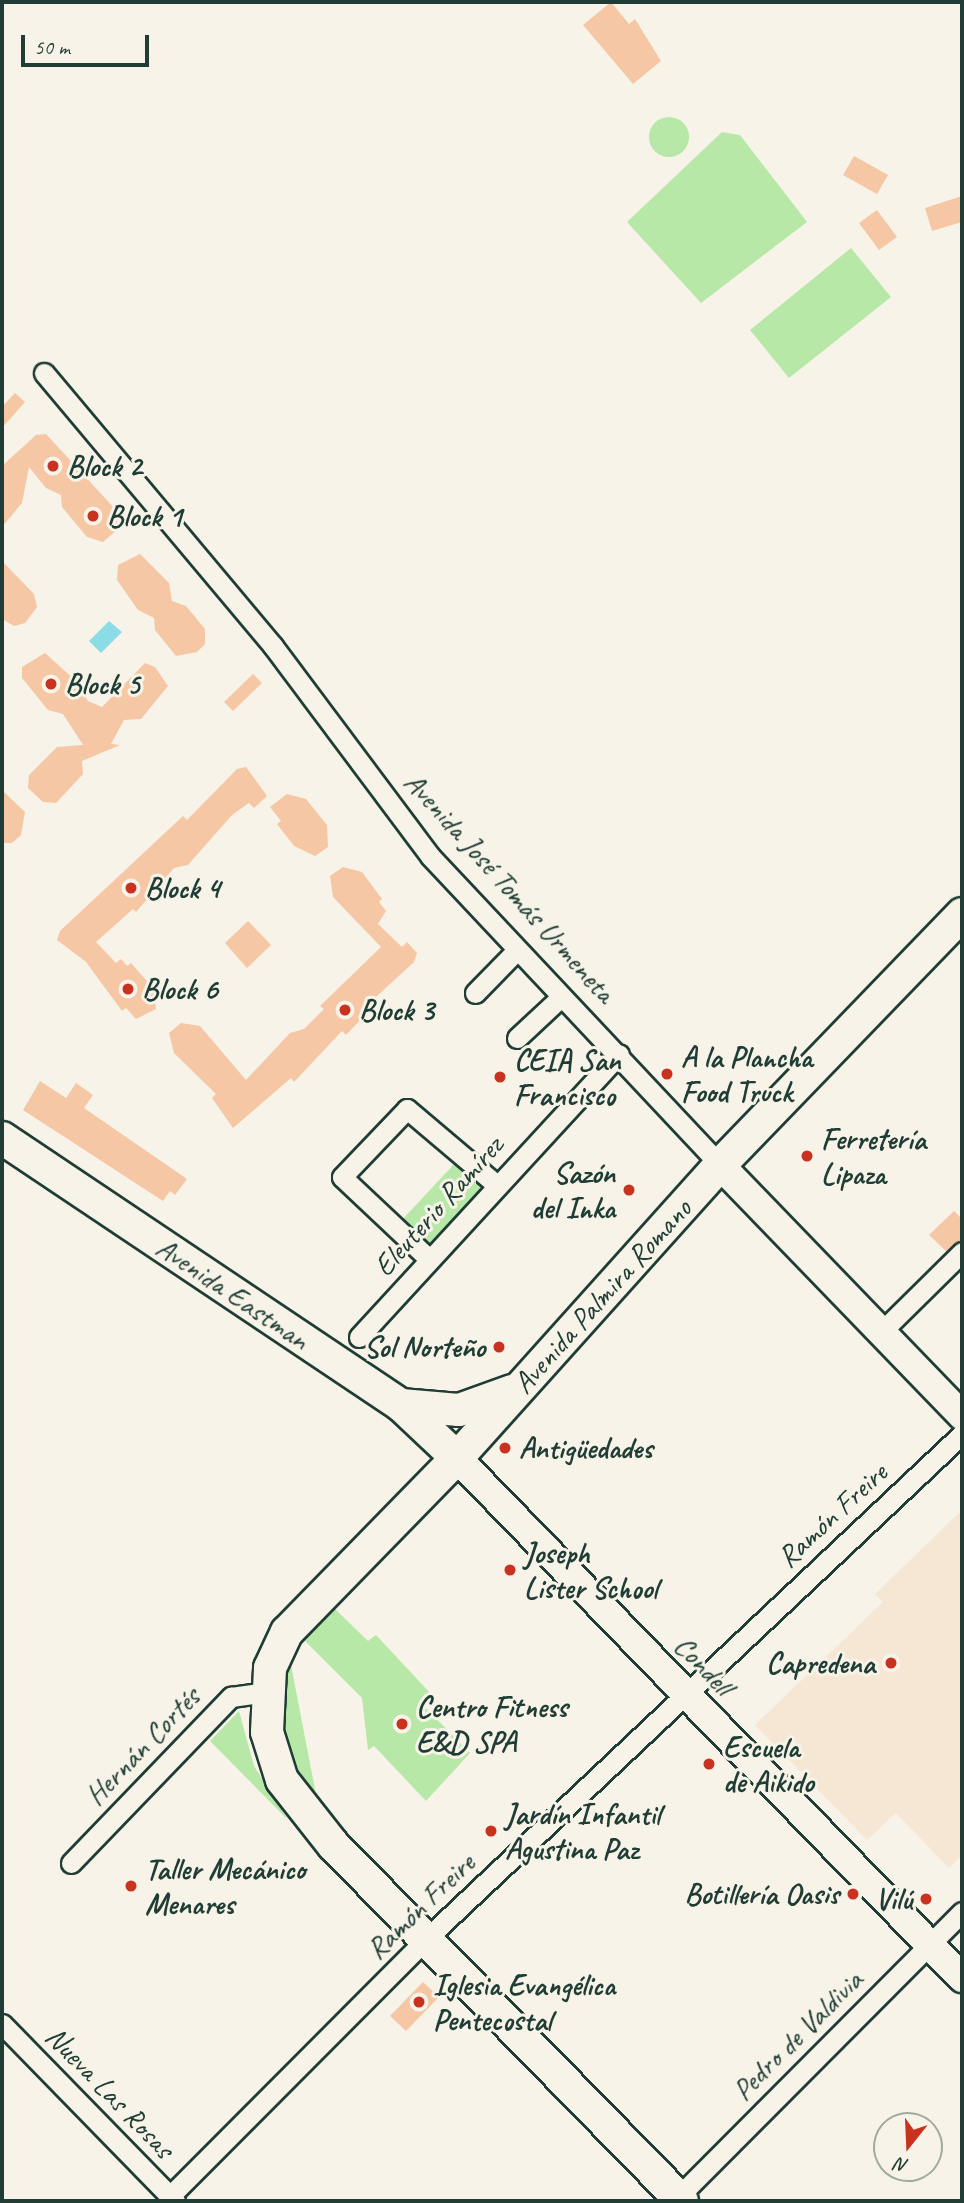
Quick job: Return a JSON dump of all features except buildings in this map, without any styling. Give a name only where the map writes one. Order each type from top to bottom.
[{"type":"main road","name":"Avenida Palmira Romano","points":[[678,2200],[334,1846],[282,1780],[268,1732],[267,1692],[273,1656],[287,1632],[457,1458],[720,1164],[962,914]]},
{"type":"main road","name":"Avenida Eastman","points":[[2,1138],[401,1405],[457,1458]]},
{"type":"main road","points":[[401,1405],[470,1408],[501,1398],[527,1379]]},
{"type":"street","name":"Avenida José Tomás Urmeneta","points":[[44,373],[303,684],[394,814],[561,997],[619,1054],[720,1164],[962,1416]]},
{"type":"street","points":[[475,993],[517,950]]},
{"type":"street","points":[[517,1038],[561,997]]},
{"type":"street","name":"Eleuterio Ramírez","points":[[359,1338],[428,1258],[619,1054]]},
{"type":"street","points":[[428,1258],[342,1177],[407,1109],[497,1185]]},
{"type":"street","points":[[881,1332],[962,1252]]},
{"type":"street","name":"Ramón Freire","points":[[173,2199],[426,1939],[685,1692],[962,1434]]},
{"type":"street","name":"Condell","points":[[457,1458],[962,1978]]},
{"type":"street","name":"Hernán Cortés","points":[[71,1863],[231,1697],[267,1692]]},
{"type":"street","name":"Pedro de Valdivia","points":[[678,2200],[962,1912]]},
{"type":"street","name":"Nueva Las Rosas","points":[[2,2024],[173,2199]]},
{"type":"shaded area","name":"Capredena","points":[[962,1510],[962,1855],[949,1868],[896,1813],[867,1840],[755,1725],[883,1602],[875,1594]]},
{"type":"green space","points":[[669,117],[677,118],[683,123],[688,129],[688,145],[683,151],[677,156],[669,157],[661,156],[655,151],[650,145],[649,137],[650,129],[655,123],[661,118]]},
{"type":"green space","points":[[722,132],[740,135],[807,222],[701,303],[627,222]]},
{"type":"green space","points":[[851,248],[891,297],[789,378],[750,330]]},
{"type":"green space","points":[[456,1162],[486,1190],[433,1248],[402,1220]]},
{"type":"green space","name":"Centro Fitness E&D SPA","points":[[335,1609],[368,1641],[376,1635],[431,1694],[421,1703],[470,1753],[426,1801],[374,1746],[368,1750],[362,1698],[305,1641]]},
{"type":"green space","points":[[291,1665],[320,1815],[278,1746],[282,1678]]},
{"type":"green space","points":[[239,1711],[254,1766],[288,1820],[210,1741]]},
{"type":"water","points":[[109,621],[122,632],[101,653],[89,641]]},
{"type":"place","name":"Block 2","points":[[53,466]]},
{"type":"place","name":"Block 1","points":[[93,516]]},
{"type":"place","name":"Block 5","points":[[51,684]]},
{"type":"place","name":"Block 4","points":[[131,888]]},
{"type":"place","name":"Block 6","points":[[128,989]]},
{"type":"place","name":"Block 3","points":[[345,1010]]},
{"type":"place","name":"A la Plancha Food Truck","points":[[667,1074]]},
{"type":"place","name":"CEIA San Francisco","points":[[500,1077]]},
{"type":"place","name":"Ferretería Lipaza","points":[[807,1156]]},
{"type":"place","name":"Sazón del Inka","points":[[629,1190]]},
{"type":"place","name":"Sol Norteño","points":[[499,1347]]},
{"type":"place","name":"Antigüedades","points":[[505,1448]]},
{"type":"place","name":"Joseph Lister School","points":[[510,1570]]},
{"type":"place","name":"Capredena","points":[[891,1663]]},
{"type":"place","name":"Centro Fitness E&D SPA","points":[[402,1724]]},
{"type":"place","name":"Escuela de Aikido","points":[[709,1764]]},
{"type":"place","name":"Jardín Infantil Agustina Paz","points":[[491,1831]]},
{"type":"place","name":"Taller Mecánico Menares","points":[[131,1886]]},
{"type":"place","name":"Botillería Oasis","points":[[853,1894]]},
{"type":"place","name":"Vilú","points":[[926,1899]]},
{"type":"place","name":"Iglesia Evangélica Pentecostal","points":[[419,2002]]}]
